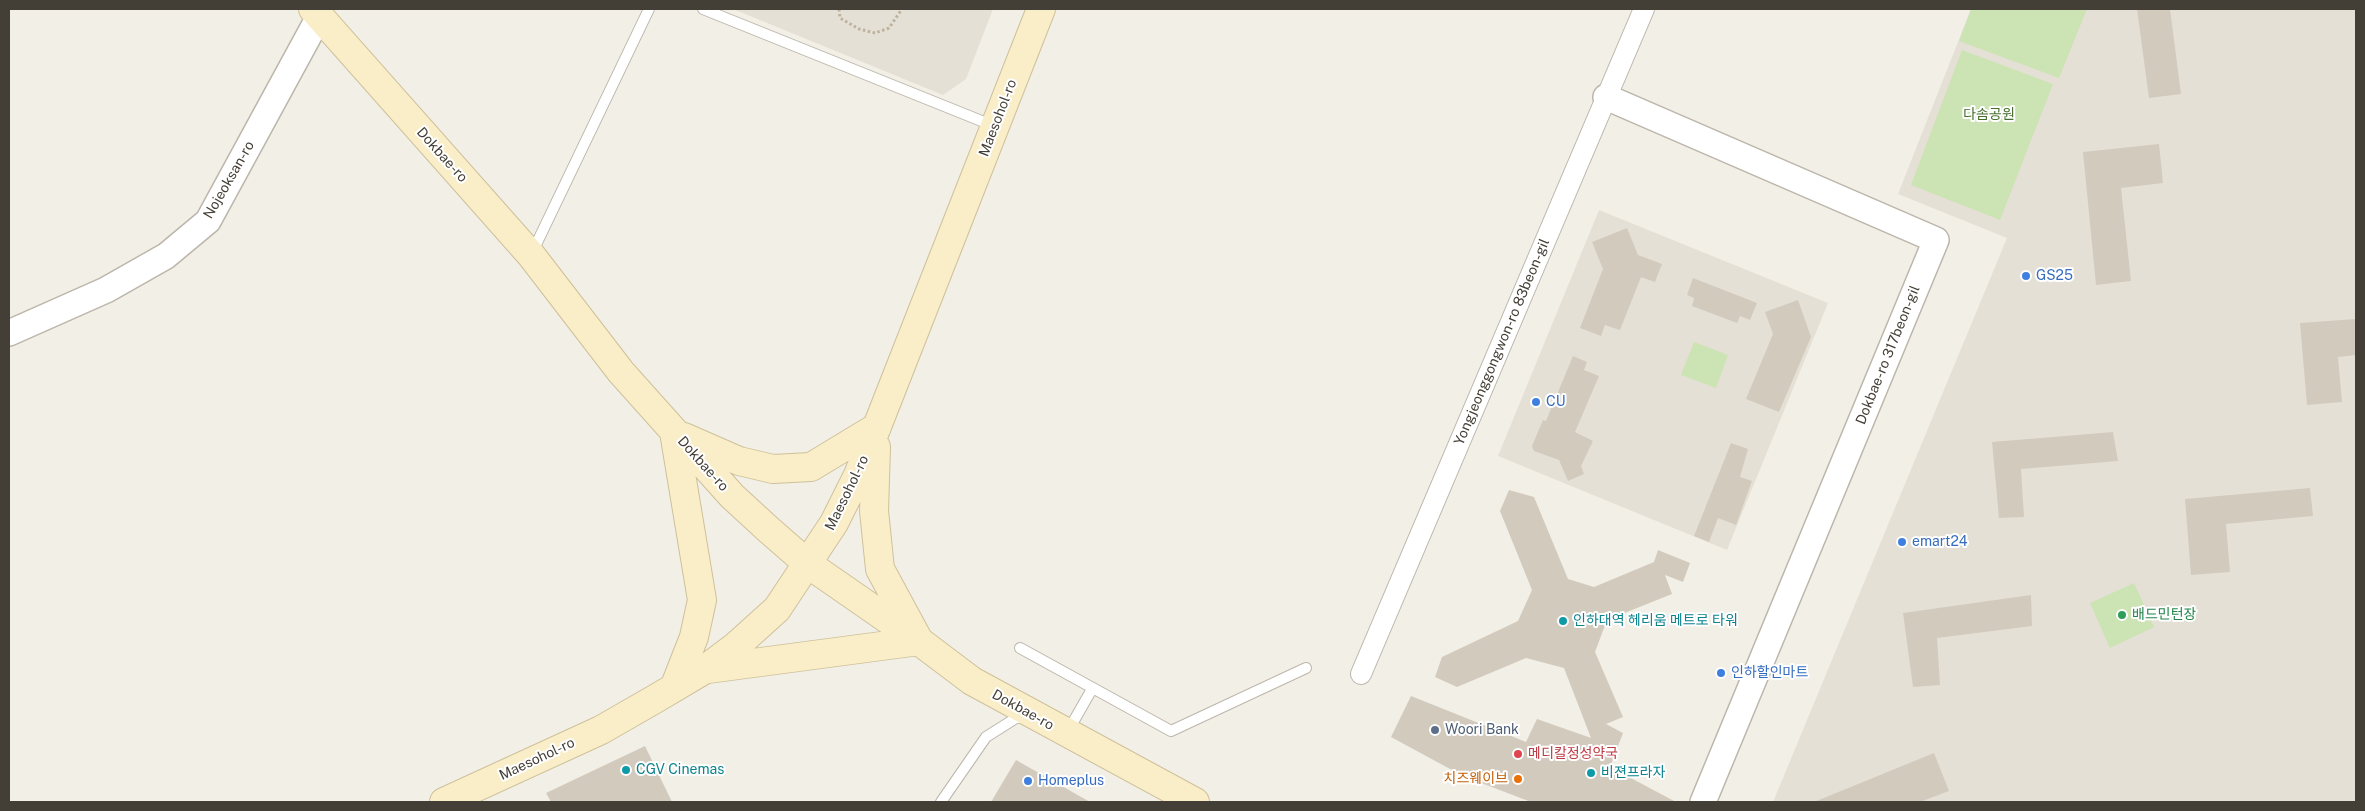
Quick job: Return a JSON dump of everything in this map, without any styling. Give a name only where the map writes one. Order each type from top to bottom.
[{"type":"main road","name":"Maesohol-ro","points":[[444,802],[601,730],[674,688],[704,670],[736,646],[777,608],[808,564],[842,507],[858,475],[1041,9]]},
{"type":"main road","name":"Dokbae-ro","points":[[319,11],[531,255],[622,372],[732,496],[808,564],[919,641],[972,681],[1066,734],[1195,802]]},
{"type":"main road","points":[[674,432],[739,462],[773,469],[811,468],[877,427]]},
{"type":"main road","points":[[704,670],[836,650],[919,641],[880,569],[874,511],[877,427]]},
{"type":"main road","points":[[674,432],[702,600],[694,637],[674,688]]},
{"type":"street","name":"Yongjeonggongwon-ro 83beon-gil","points":[[1361,674],[1644,9]]},
{"type":"street","name":"Nojeoksan-ro","points":[[9,333],[106,290],[166,256],[208,221],[319,11]]},
{"type":"street","name":"Dokbae-ro 317beon-gil","points":[[1606,97],[1936,240],[1703,802]]},
{"type":"lane","points":[[531,255],[649,9]]},
{"type":"lane","points":[[703,9],[995,126]]},
{"type":"lane","points":[[1020,648],[1171,731],[1306,668]]},
{"type":"lane","points":[[1066,734],[1092,689]]},
{"type":"lane","points":[[940,802],[986,737],[1016,718],[1036,717]]},
{"type":"path","points":[[839,9],[840,18],[859,29],[875,33],[889,28],[902,9]]},
{"type":"shaded area","points":[[733,9],[993,9],[966,79],[943,95]]},
{"type":"shaded area","points":[[1971,9],[2356,9],[2356,802],[1773,802],[2007,238],[1898,194]]},
{"type":"shaded area","points":[[1599,210],[1828,303],[1727,550],[1498,456]]},
{"type":"green space","points":[[1971,9],[2087,9],[2059,78],[1959,41]]},
{"type":"green space","name":"다솜공원","points":[[1962,50],[2053,84],[2000,220],[1911,185]]},
{"type":"green space","points":[[1694,342],[1728,355],[1716,388],[1681,375]]},
{"type":"green space","name":"배드민턴장","points":[[2134,583],[2154,627],[2110,648],[2090,603]]},
{"type":"building","points":[[2137,9],[2170,9],[2181,94],[2149,98]]},
{"type":"building","points":[[2159,144],[2163,183],[2121,188],[2131,281],[2096,285],[2083,152]]},
{"type":"building","points":[[1627,228],[1638,255],[1662,264],[1655,282],[1641,277],[1620,330],[1605,325],[1601,336],[1580,328],[1603,269],[1592,242]]},
{"type":"building","points":[[1693,278],[1757,303],[1750,320],[1740,316],[1737,323],[1692,306],[1694,298],[1687,295]]},
{"type":"building","points":[[1798,300],[1811,337],[1779,412],[1746,399],[1773,334],[1765,312]]},
{"type":"building","points":[[2356,319],[2356,355],[2338,357],[2342,402],[2307,405],[2300,323]]},
{"type":"building","points":[[1573,356],[1587,362],[1584,370],[1599,376],[1575,432],[1593,441],[1581,466],[1584,474],[1568,481],[1559,460],[1534,451],[1532,446],[1543,420],[1546,421]]},
{"type":"building","points":[[2113,432],[2118,461],[2021,469],[2024,517],[1999,518],[1992,442]]},
{"type":"building","points":[[1731,443],[1748,449],[1740,477],[1752,481],[1736,525],[1718,518],[1709,542],[1694,536]]},
{"type":"building","points":[[2310,488],[2313,516],[2226,524],[2230,572],[2191,575],[2185,499]]},
{"type":"building","points":[[1509,490],[1534,497],[1568,579],[1594,587],[1654,562],[1658,550],[1690,563],[1683,582],[1665,575],[1672,594],[1607,620],[1595,652],[1623,717],[1606,724],[1623,733],[1610,767],[1676,802],[1531,802],[1463,776],[1391,737],[1411,696],[1526,742],[1537,719],[1591,738],[1564,668],[1526,658],[1457,687],[1435,677],[1442,657],[1518,621],[1532,590],[1500,511]]},
{"type":"building","points":[[2031,595],[2032,626],[1937,638],[1940,685],[1913,687],[1903,613]]},
{"type":"building","name":"CGV Cinemas","points":[[645,746],[672,802],[551,802],[546,793]]},
{"type":"building","points":[[1934,753],[1949,791],[1920,802],[1814,802]]},
{"type":"building","name":"Homeplus","points":[[1016,760],[1090,802],[991,802]]},
{"type":"place","name":"GS25","points":[[2026,276]]},
{"type":"place","name":"CU","points":[[1536,402]]},
{"type":"place","name":"emart24","points":[[1902,542]]},
{"type":"place","name":"배드민턴장","points":[[2122,615]]},
{"type":"place","name":"인하대역 헤리움 메트로 타워","points":[[1563,621]]},
{"type":"place","name":"인하할인마트","points":[[1721,673]]},
{"type":"place","name":"Woori Bank","points":[[1435,730]]},
{"type":"place","name":"메디칼정성약국","points":[[1518,754]]},
{"type":"place","name":"CGV Cinemas","points":[[626,770]]},
{"type":"place","name":"비젼프라자","points":[[1591,773]]},
{"type":"place","name":"치즈웨이브","points":[[1518,779]]},
{"type":"place","name":"Homeplus","points":[[1028,781]]}]
